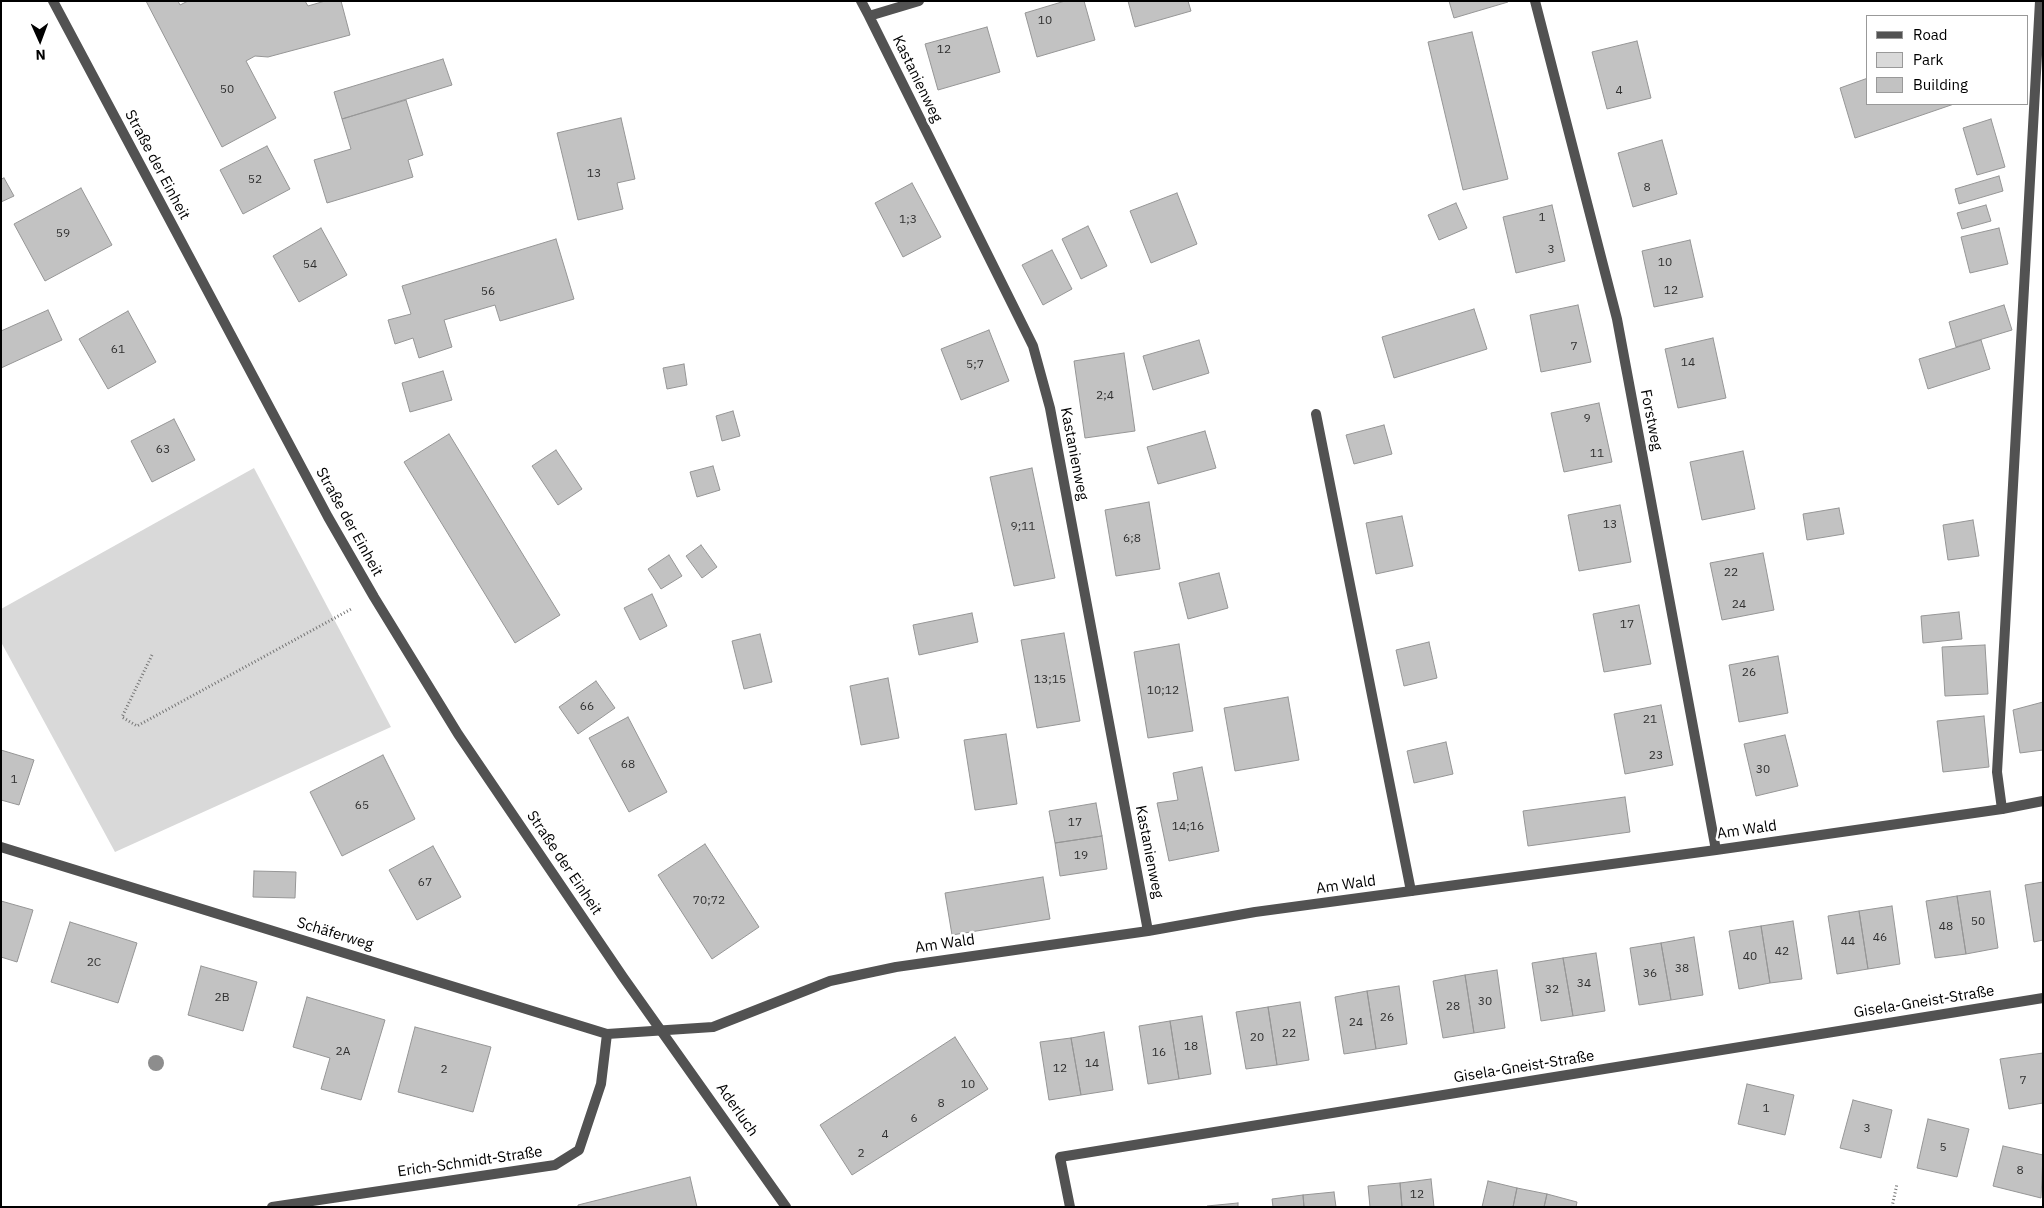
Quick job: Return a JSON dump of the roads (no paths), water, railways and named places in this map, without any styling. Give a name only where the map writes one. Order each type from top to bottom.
[{"type":"street","name":"Straße der Einheit","points":[[53,1],[328,517],[374,597],[458,734],[623,977],[662,1030]]},
{"type":"street","name":"Kastanienweg","points":[[861,1],[1033,346],[1050,408],[1148,931]]},
{"type":"street","points":[[869,16],[919,1]]},
{"type":"street","name":"Forstweg","points":[[1535,1],[1617,319],[1716,850]]},
{"type":"street","points":[[2002,808],[1997,772],[2040,1]]},
{"type":"street","points":[[1316,414],[1411,891]]},
{"type":"street","name":"Am Wald","points":[[662,1030],[713,1028],[830,981],[896,966],[1148,931],[1256,912],[1716,850],[2043,801]]},
{"type":"street","name":"Schäferweg","points":[[1,848],[607,1034],[662,1030]]},
{"type":"street","name":"Gisela-Gneist-Straße","points":[[1070,1207],[1060,1157],[2043,998]]},
{"type":"street","name":"Aderluch","points":[[662,1030],[786,1207]]},
{"type":"street","name":"Erich-Schmidt-Straße","points":[[272,1207],[555,1165],[580,1150],[601,1084],[607,1034]]}]
